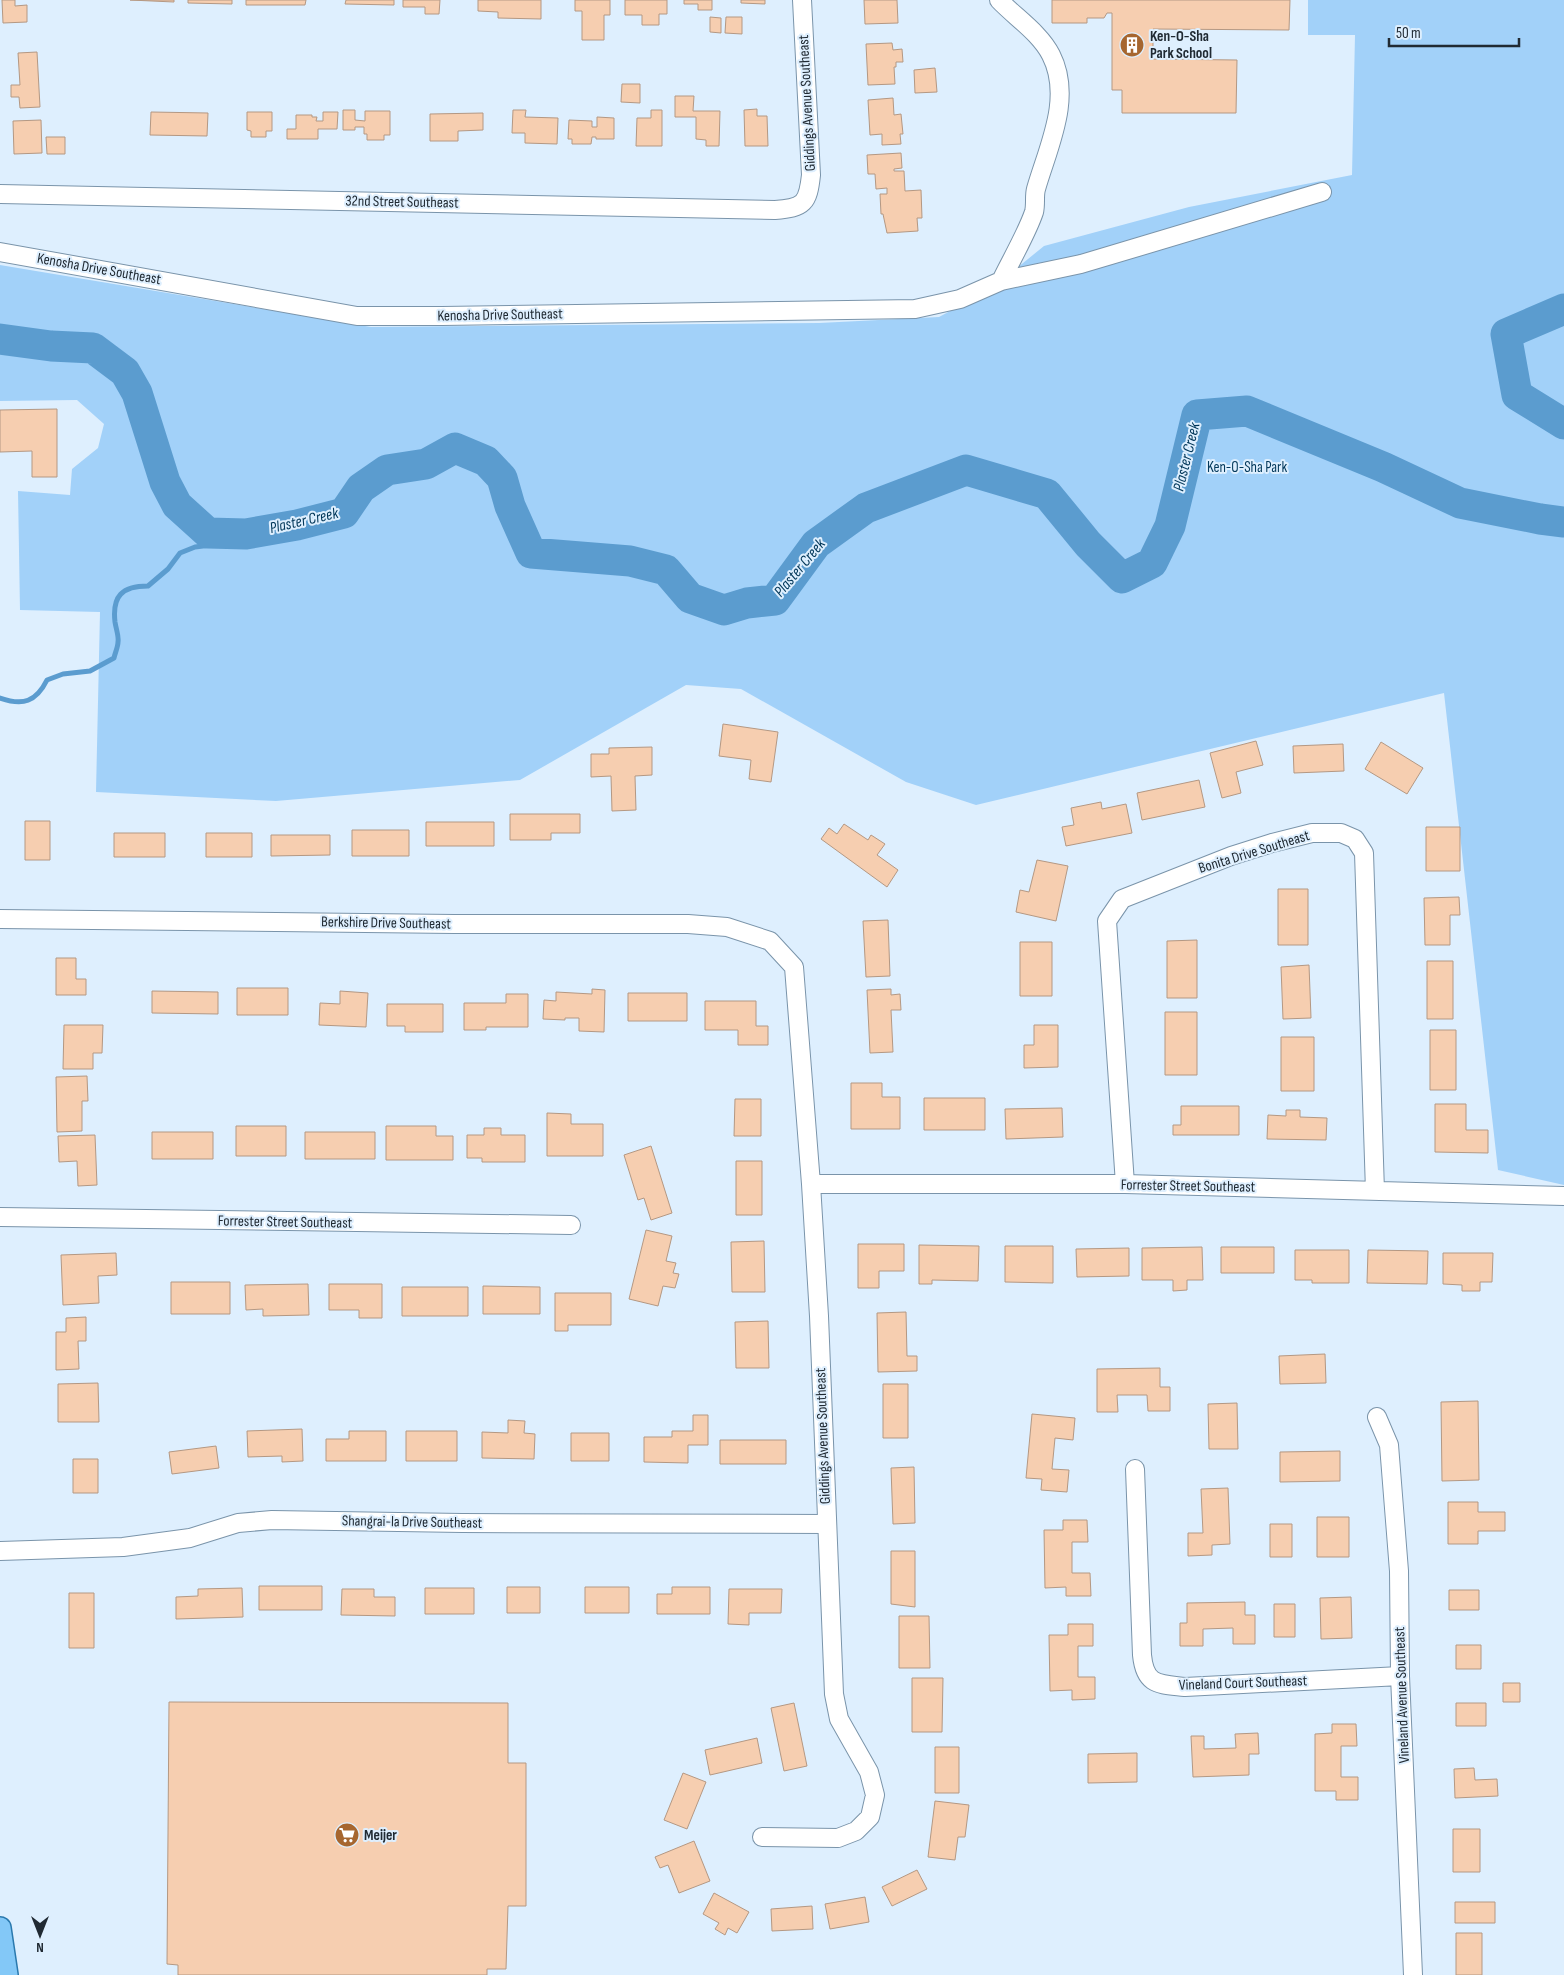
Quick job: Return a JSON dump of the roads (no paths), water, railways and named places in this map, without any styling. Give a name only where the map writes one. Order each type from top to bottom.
[{"type":"main road","points":[[0,1928],[7,1975]]},
{"type":"street","name":"Giddings Avenue Southeast","points":[[802,0],[811,175],[809,194],[804,204]]},
{"type":"street","points":[[998,0],[1042,42],[1051,55],[1058,76],[1060,96],[1056,122],[1035,192],[1034,210],[1001,281]]},
{"type":"street","name":"Kenosha Drive Southeast","points":[[0,252],[160,279],[357,316],[915,309],[960,299],[1001,281],[1080,264],[1322,192]]},
{"type":"street","name":"32nd Street Southeast","points":[[0,194],[775,210],[792,209],[804,204]]},
{"type":"street","name":"Bonita Drive Southeast","points":[[1125,1184],[1107,921],[1122,899],[1159,883],[1272,843],[1312,833],[1341,832],[1355,839],[1364,853],[1375,1191]]},
{"type":"street","name":"Berkshire Drive Southeast","points":[[0,919],[454,924],[688,924],[727,927],[770,941]]},
{"type":"street","name":"Giddings Avenue Southeast","points":[[762,1837],[838,1838],[856,1831],[870,1817],[875,1794],[869,1772],[839,1719],[834,1694],[819,1316],[794,967],[770,941]]},
{"type":"street","name":"Forrester Street Southeast","points":[[811,1184],[1125,1184],[1564,1196]]},
{"type":"street","name":"Forrester Street Southeast","points":[[0,1217],[571,1226]]},
{"type":"street","name":"Vineland Avenue Southeast","points":[[1377,1417],[1389,1445],[1399,1571],[1400,1676],[1413,1975]]},
{"type":"street","name":"Vineland Court Southeast","points":[[1135,1469],[1142,1655],[1147,1676],[1154,1682],[1185,1688],[1400,1676]]},
{"type":"street","name":"Shangrai-la Drive Southeast","points":[[0,1551],[123,1547],[190,1538],[238,1523],[272,1520],[826,1524]]},
{"type":"waterway","name":"Plaster Creek","points":[[1564,309],[1506,334],[1517,395],[1564,424]]},
{"type":"waterway","name":"Plaster Creek","points":[[0,339],[51,346],[93,348],[125,372],[137,393],[165,482],[177,505],[208,533],[246,534],[297,525],[344,513],[361,488],[387,470],[426,464],[455,448],[486,461],[502,478],[510,506],[531,553],[630,561],[666,570],[690,598],[724,610],[747,603],[775,600],[816,544],[866,508],[966,470],[1047,494],[1088,544],[1122,578],[1152,563],[1170,526],[1197,415],[1247,411],[1383,467],[1460,503],[1564,522]]},
{"type":"waterway","points":[[0,698],[16,702],[28,700],[38,693],[47,680],[63,674],[90,671],[114,658],[118,646],[114,613],[117,599],[121,594],[131,588],[148,586],[168,569],[180,553],[195,547],[211,545],[246,534]]},
{"type":"place","name":"Ken-O-Sha Park School","points":[[1132,45]]},
{"type":"place","name":"Meijer","points":[[347,1835]]},
{"type":"park label","name":"Ken-O-Sha Park","points":[[1247,467]]}]
